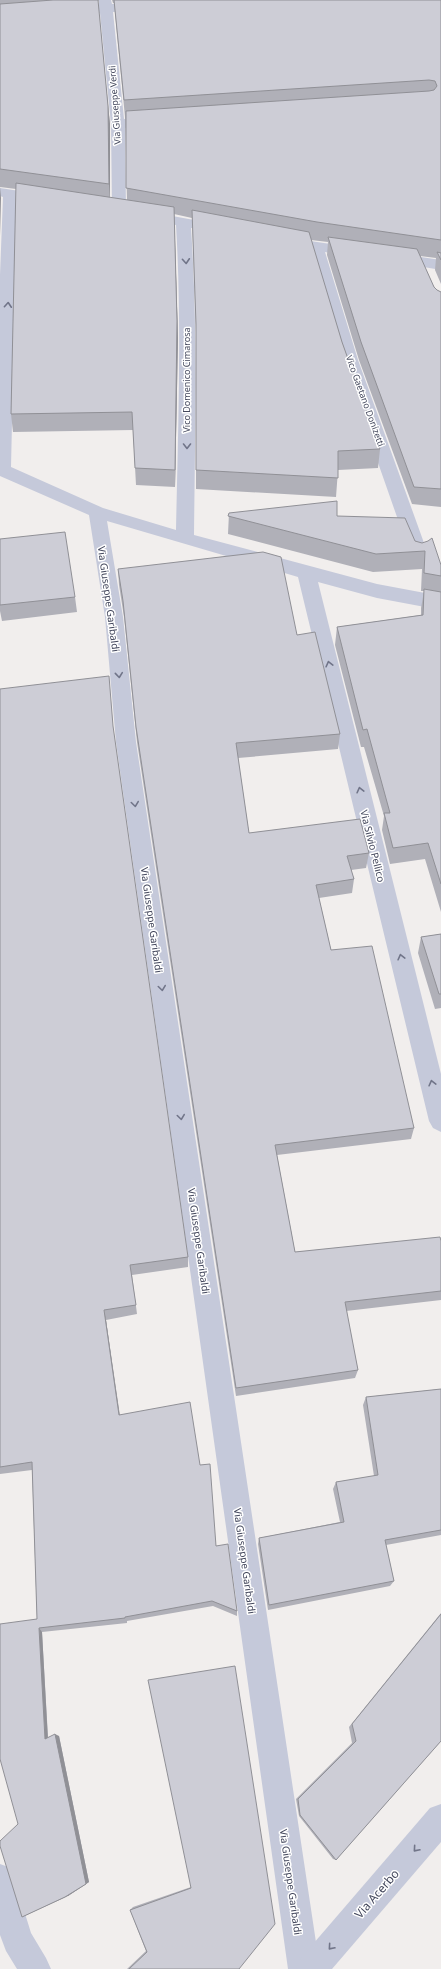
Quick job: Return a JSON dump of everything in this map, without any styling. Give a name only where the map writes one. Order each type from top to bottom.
[{"type":"street","points":[[53,12],[106,4],[160,5]]},
{"type":"street","name":"Via Giuseppe Verdi","points":[[106,4],[118,124],[118,210]]},
{"type":"street","points":[[118,124],[165,120]]},
{"type":"street","points":[[57,201],[5,193],[1,469],[97,512],[244,556],[306,571],[377,591],[441,603]]},
{"type":"street","points":[[104,208],[238,232]]},
{"type":"street","name":"Vico Domenico Cimarosa","points":[[183,222],[187,279],[188,351],[186,538]]},
{"type":"street","points":[[269,238],[375,256],[425,269],[441,265]]},
{"type":"street","name":"Vico Gaetano Donizetti","points":[[316,247],[350,360],[419,554]]},
{"type":"street","name":"Via Giuseppe Garibaldi","points":[[97,512],[114,617],[126,742],[304,1969]]},
{"type":"street","name":"Via Silvio Pellico","points":[[306,571],[441,1121]]},
{"type":"street","name":"Via Acerbo","points":[[312,1969],[441,1819]]},
{"type":"street","points":[[0,1879],[17,1940],[35,1969]]},
{"type":"building","points":[[53,0],[98,0],[108,106],[109,184],[0,169],[0,4]]},
{"type":"building","points":[[114,0],[441,0],[441,240],[317,222],[126,188],[126,111],[429,91],[434,90],[437,86],[435,81],[429,80],[124,100]]},
{"type":"building","points":[[16,183],[174,207],[177,321],[175,470],[135,468],[132,412],[11,414]]},
{"type":"building","points":[[192,210],[309,232],[342,342],[380,449],[338,451],[338,478],[196,470],[196,324]]},
{"type":"building","points":[[328,237],[417,249],[434,287],[441,292],[441,489],[414,487],[361,342]]},
{"type":"building","points":[[437,252],[441,253],[441,260]]},
{"type":"building","points":[[337,501],[337,516],[405,518],[415,541],[422,543],[432,538],[441,565],[441,576],[424,573],[425,551],[376,554],[228,516],[229,513]]},
{"type":"building","points":[[65,532],[75,597],[0,605],[0,539]]},
{"type":"building","points":[[263,552],[281,557],[297,635],[315,632],[340,734],[236,743],[249,833],[360,819],[369,853],[347,856],[354,879],[316,885],[331,950],[372,946],[414,1128],[275,1145],[295,1252],[440,1237],[441,1291],[345,1302],[358,1370],[236,1388],[136,727],[123,601],[118,569]]},
{"type":"building","points":[[424,589],[441,592],[441,884],[428,843],[393,848],[384,813],[390,813],[367,729],[363,730],[337,627],[423,615]]},
{"type":"building","points":[[109,676],[113,726],[188,1257],[130,1265],[136,1305],[104,1310],[119,1415],[190,1402],[200,1465],[210,1464],[216,1546],[228,1544],[237,1611],[212,1601],[125,1618],[39,1628],[45,1739],[55,1734],[86,1884],[65,1897],[22,1917],[0,1846],[0,1841],[18,1824],[0,1759],[0,1624],[37,1619],[32,1462],[0,1467],[0,689]]},
{"type":"building","points":[[441,934],[441,994],[439,994],[421,937]]},
{"type":"building","points":[[441,1389],[441,1530],[385,1540],[394,1581],[269,1605],[259,1538],[344,1522],[336,1482],[378,1475],[366,1397]]},
{"type":"building","points":[[441,1614],[441,1741],[336,1860],[300,1815],[298,1799],[356,1741],[352,1724]]},
{"type":"building","points":[[235,1666],[275,1924],[239,1969],[129,1969],[147,1952],[130,1910],[191,1888],[148,1680]]}]
